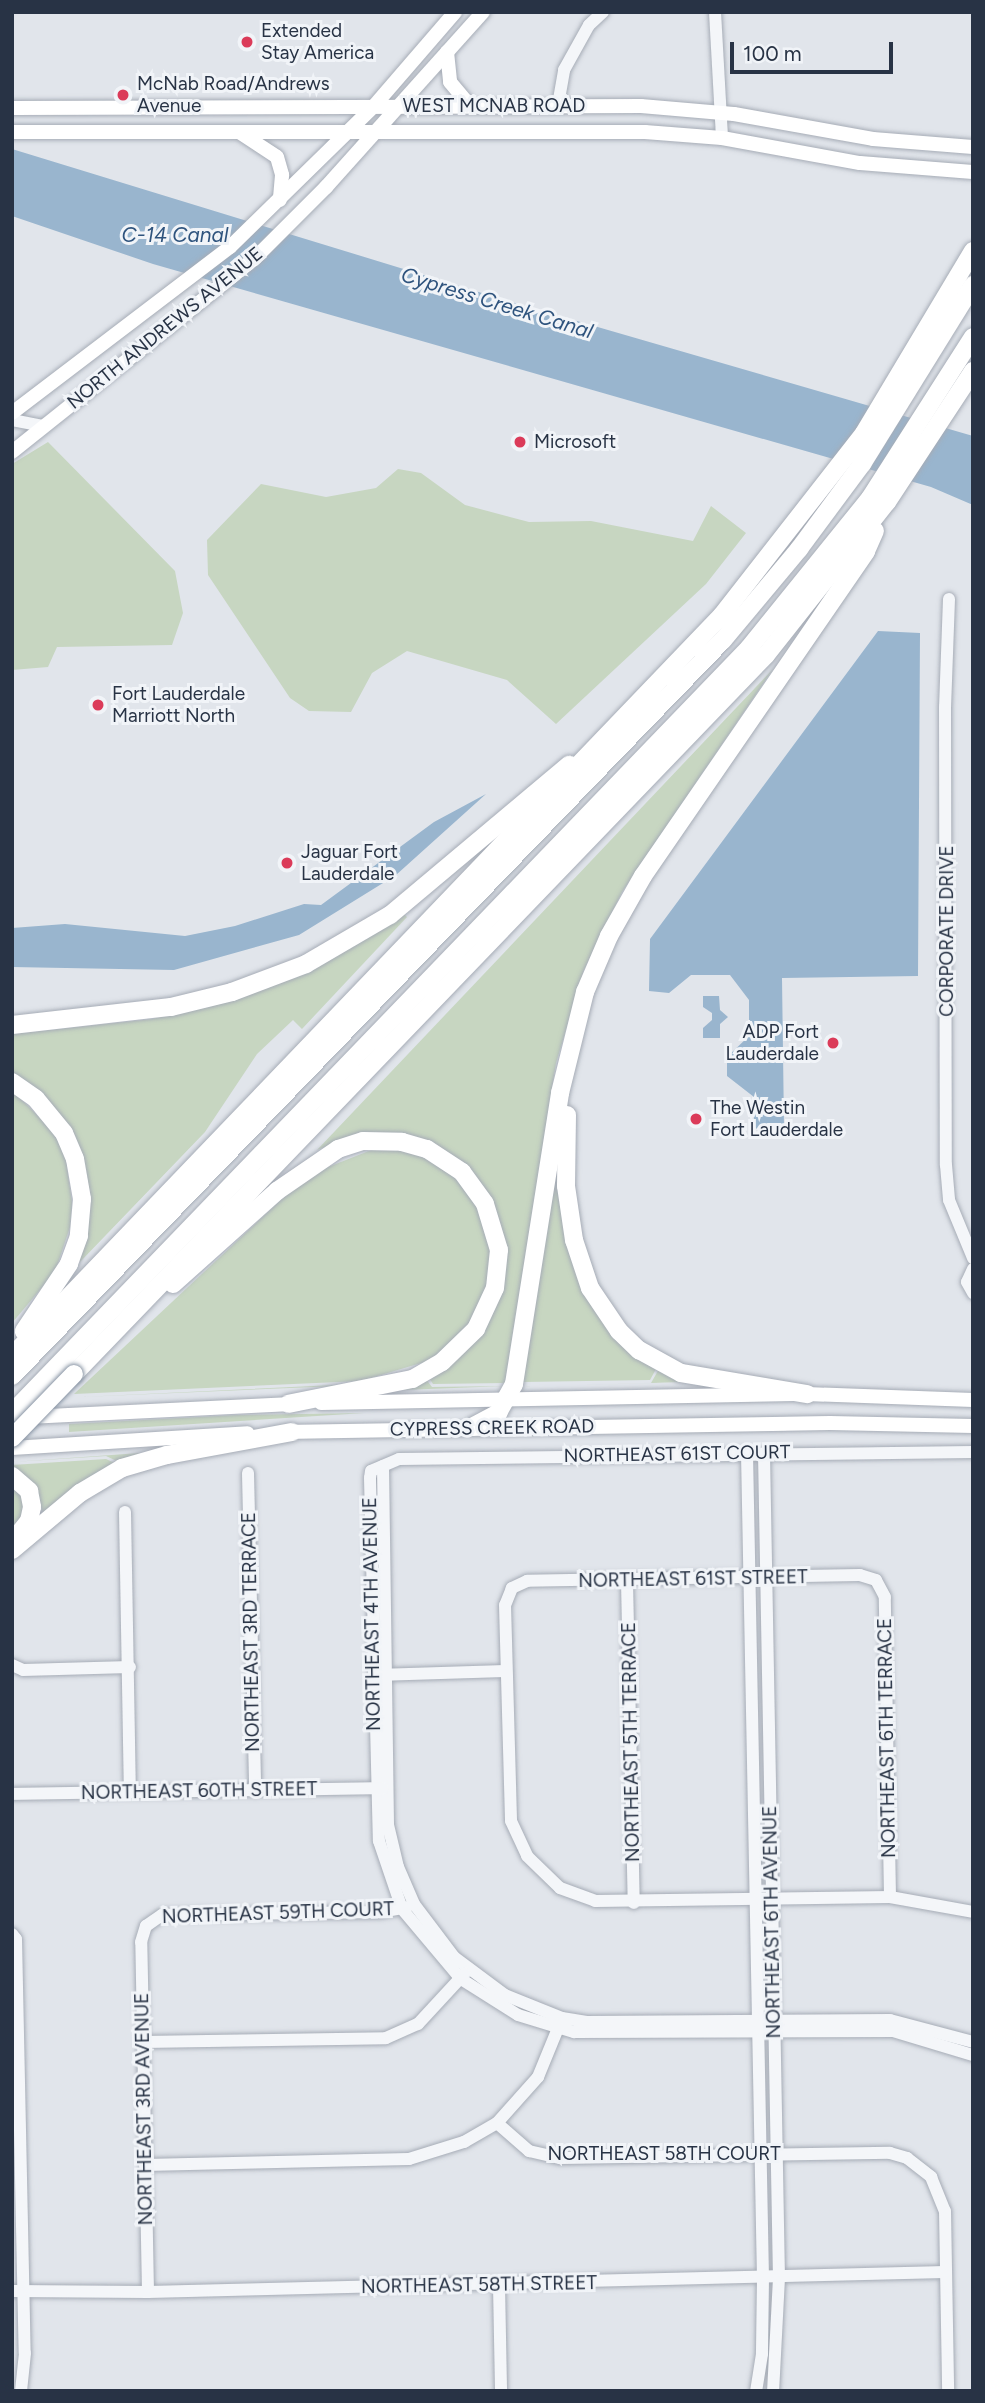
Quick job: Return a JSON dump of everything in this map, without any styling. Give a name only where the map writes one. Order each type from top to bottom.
[{"type":"highway","points":[[906,384],[973,251]]},
{"type":"highway","points":[[12,1376],[668,699],[757,601],[973,285]]},
{"type":"highway","points":[[807,1394],[681,1373],[639,1350],[610,1320],[584,1274],[570,1223],[565,1166],[568,1076],[585,992],[618,919],[866,551],[887,502],[948,396],[973,337]]},
{"type":"highway","points":[[12,1415],[697,705],[781,612],[948,396],[973,371]]},
{"type":"highway","points":[[12,1356],[614,731],[835,487]]},
{"type":"highway","points":[[12,1438],[739,685],[819,593],[887,502]]},
{"type":"highway","points":[[12,1026],[182,1005],[252,986],[314,960],[413,897],[538,788],[614,731]]},
{"type":"highway","points":[[472,1427],[498,1413],[509,1400],[561,1093],[568,1076]]},
{"type":"highway","points":[[12,1082],[36,1098],[64,1133],[75,1159],[82,1199],[79,1236],[69,1264],[12,1348]]},
{"type":"highway","points":[[124,1323],[325,1156],[363,1141],[388,1140],[427,1149],[451,1163],[479,1193],[498,1240],[495,1288],[476,1329],[442,1362],[412,1378],[288,1404]]},
{"type":"highway","points":[[12,1550],[79,1493],[122,1468],[167,1455],[292,1432]]},
{"type":"highway","points":[[12,1476],[25,1485],[33,1507],[29,1521],[12,1540]]},
{"type":"main road","name":"NORTH ANDREWS AVENUE","points":[[12,413],[185,283],[262,217],[374,106],[454,12]]},
{"type":"main road","name":"NORTH ANDREWS AVENUE","points":[[12,452],[216,292],[289,225],[483,12]]},
{"type":"main road","points":[[447,52],[450,82],[470,106]]},
{"type":"main road","name":"WEST MCNAB ROAD","points":[[12,108],[558,105],[721,112],[873,139],[973,147]]},
{"type":"main road","points":[[47,107],[48,132]]},
{"type":"main road","points":[[237,131],[277,157],[282,175],[280,200]]},
{"type":"main road","name":"WEST MCNAB ROAD","points":[[12,132],[624,131],[722,138],[860,163],[973,172]]},
{"type":"main road","name":"CYPRESS CREEK ROAD","points":[[12,1415],[288,1404],[807,1394],[973,1399]]},
{"type":"main road","name":"CYPRESS CREEK ROAD","points":[[12,1448],[292,1432],[472,1427],[973,1426]]},
{"type":"street","points":[[558,105],[564,71],[589,25],[603,12]]},
{"type":"street","points":[[715,12],[722,138]]},
{"type":"street","points":[[12,420],[42,426]]},
{"type":"street","name":"CORPORATE DRIVE","points":[[949,599],[945,684],[946,1165],[950,1200],[973,1258]]},
{"type":"street","points":[[973,1269],[967,1282],[973,1293]]},
{"type":"street","name":"NORTHEAST 61ST COURT","points":[[383,1466],[399,1459],[764,1452],[973,1452]]},
{"type":"street","name":"NORTHEAST 6TH AVENUE","points":[[764,1452],[779,2278],[773,2391]]},
{"type":"street","name":"NORTHEAST 6TH AVENUE","points":[[747,1453],[763,2278],[762,2354],[756,2391]]},
{"type":"street","name":"NORTHEAST 4TH AVENUE","points":[[383,1466],[379,1841],[408,1906],[464,1975],[498,2005],[601,2035],[775,2026]]},
{"type":"street","name":"NORTHEAST 3RD TERRACE","points":[[248,1473],[255,1791]]},
{"type":"street","points":[[125,1512],[130,1667],[130,1792]]},
{"type":"street","name":"NORTHEAST 61ST STREET","points":[[505,1671],[505,1605],[512,1588],[527,1581],[860,1575],[876,1580]]},
{"type":"street","name":"NORTHEAST 6TH TERRACE","points":[[876,1580],[885,1597],[890,1897]]},
{"type":"street","name":"NORTHEAST 5TH TERRACE","points":[[627,1581],[634,1903]]},
{"type":"street","points":[[12,1665],[23,1670],[130,1667]]},
{"type":"street","points":[[379,1675],[505,1671],[508,1801],[517,1840],[539,1872],[560,1888],[595,1901],[634,1903],[890,1897],[973,1912]]},
{"type":"street","name":"NORTHEAST 60TH STREET","points":[[12,1794],[381,1788]]},
{"type":"street","name":"NORTHEAST 59TH COURT","points":[[146,1926],[162,1915],[408,1906]]},
{"type":"street","name":"NORTHEAST 3RD AVENUE","points":[[146,1926],[141,1942],[148,2292]]},
{"type":"street","points":[[12,1934],[16,1939],[21,2391]]},
{"type":"street","points":[[143,2042],[386,2038],[418,2024],[464,1975]]},
{"type":"street","points":[[775,2026],[890,2020],[973,2042]]},
{"type":"street","points":[[145,2165],[409,2159],[464,2142],[497,2123],[538,2077],[560,2024]]},
{"type":"street","points":[[775,2026],[893,2031],[973,2055]]},
{"type":"street","name":"NORTHEAST 58TH COURT","points":[[497,2123],[529,2151],[561,2158],[874,2152],[906,2158],[931,2177],[941,2197],[945,2272]]},
{"type":"street","points":[[945,2272],[948,2391]]},
{"type":"street","name":"NORTHEAST 58TH STREET","points":[[18,2292],[499,2285],[945,2272]]},
{"type":"street","points":[[499,2285],[501,2391]]},
{"type":"green space","points":[[48,442],[175,571],[183,613],[172,645],[57,647],[48,667],[12,670],[12,464]]},
{"type":"green space","points":[[398,469],[421,473],[465,505],[529,522],[591,521],[693,541],[711,506],[746,533],[706,584],[556,724],[507,680],[407,651],[372,673],[351,712],[309,711],[290,698],[208,575],[207,540],[261,484],[326,497],[376,488]]},
{"type":"green space","points":[[773,669],[622,892],[584,970],[556,1063],[505,1383],[433,1384],[428,1376],[477,1337],[503,1243],[442,1151],[343,1140],[317,1150]]},
{"type":"green space","points":[[404,914],[407,917],[302,1029],[293,1020],[257,1054],[205,1132],[80,1262],[82,1161],[12,1075],[12,1034],[152,1019],[227,1002],[320,966]]},
{"type":"green space","points":[[12,1090],[54,1132],[65,1152],[72,1203],[70,1227],[55,1272],[12,1323]]},
{"type":"green space","points":[[379,1147],[424,1154],[462,1180],[486,1221],[492,1261],[484,1302],[459,1340],[423,1367],[421,1363],[361,1381],[74,1394],[286,1195],[318,1171]]},
{"type":"green space","points":[[557,1149],[579,1276],[656,1369],[650,1380],[523,1382]]},
{"type":"green space","points":[[420,1369],[361,1385],[81,1397],[357,1384]]},
{"type":"green space","points":[[659,1369],[681,1382],[651,1383]]},
{"type":"green space","points":[[425,1378],[432,1387],[505,1386],[403,1390]]},
{"type":"green space","points":[[364,1413],[69,1432],[69,1424],[237,1415]]},
{"type":"green space","points":[[140,1453],[121,1463],[106,1456],[12,1462]]},
{"type":"green space","points":[[106,1459],[117,1464],[44,1515],[33,1485],[12,1469],[12,1465]]},
{"type":"green space","points":[[12,1484],[24,1499],[23,1519],[12,1532]]},
{"type":"water","name":"C-14 Canal","points":[[12,149],[508,301],[973,436],[973,505],[931,487],[153,264],[12,216]]},
{"type":"water","points":[[878,631],[920,633],[918,976],[782,978],[784,1126],[777,1133],[761,1133],[754,1126],[754,1097],[727,1076],[727,1057],[749,1036],[749,1000],[730,975],[691,975],[669,993],[649,991],[650,939]]},
{"type":"water","points":[[486,794],[396,875],[299,935],[174,970],[12,967],[12,928],[65,924],[185,936],[235,926],[304,904],[321,905],[434,822]]},
{"type":"water","points":[[703,996],[719,996],[720,1010],[728,1017],[720,1024],[720,1038],[703,1038],[703,1028],[712,1020],[712,1013],[703,1007]]},
{"type":"place","name":"Extended Stay America","points":[[247,42]]},
{"type":"place","name":"McNab Road/Andrews Avenue","points":[[123,95]]},
{"type":"place","name":"Microsoft","points":[[520,442]]},
{"type":"place","name":"Fort Lauderdale Marriott North","points":[[98,705]]},
{"type":"place","name":"Jaguar Fort Lauderdale","points":[[287,863]]},
{"type":"place","name":"ADP Fort Lauderdale","points":[[833,1043]]},
{"type":"place","name":"The Westin Fort Lauderdale","points":[[696,1119]]},
{"type":"water label","name":"Cypress Creek Canal","points":[[497,303]]}]
